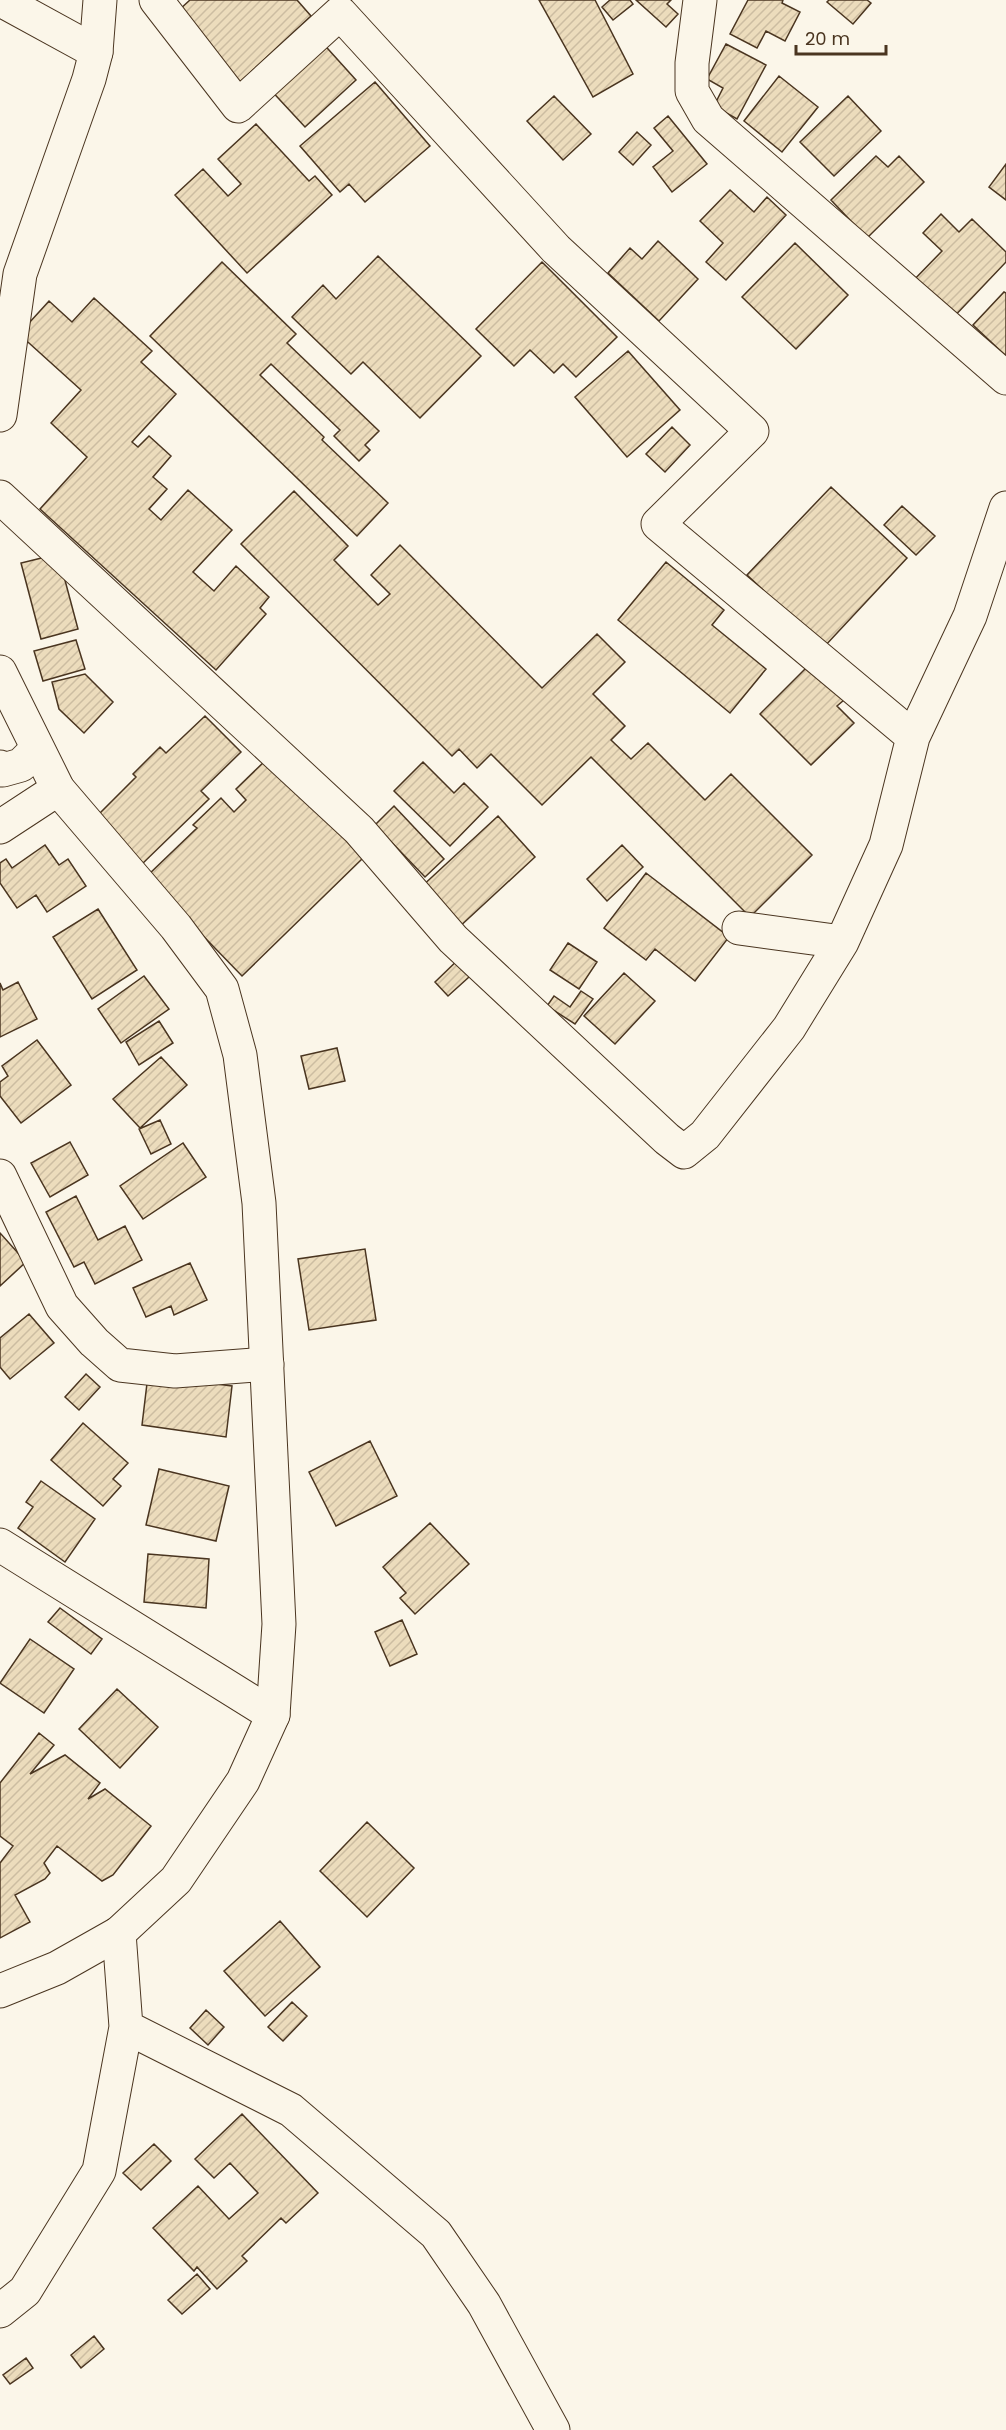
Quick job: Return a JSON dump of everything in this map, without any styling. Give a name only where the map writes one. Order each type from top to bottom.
[{"type":"street","points":[[1,0],[96,52]]},
{"type":"street","points":[[0,415],[10,282],[89,79],[96,52],[100,0]]},
{"type":"street","points":[[156,0],[238,106],[339,13],[556,249],[752,431],[658,524],[913,737]]},
{"type":"street","points":[[700,0],[692,63],[692,91],[708,119],[1006,378]]},
{"type":"street","points":[[0,497],[359,830],[453,939],[684,1152],[705,1135],[789,1028],[842,942],[886,845],[913,737],[970,615],[1006,508]]},
{"type":"street","points":[[0,672],[58,789],[176,927],[222,989],[240,1055],[259,1203],[279,1624],[273,1715],[243,1781],[176,1880],[119,1933],[57,1968],[0,1991]]},
{"type":"street","points":[[0,767],[3,770],[21,765],[37,749]]},
{"type":"street","points":[[0,827],[58,789]]},
{"type":"street","points":[[739,928],[842,942]]},
{"type":"street","points":[[0,1176],[62,1306],[94,1342],[120,1365],[175,1371],[267,1364]]},
{"type":"street","points":[[0,1545],[273,1715]]},
{"type":"street","points":[[0,2311],[26,2291],[99,2171],[126,2027],[119,1933]]},
{"type":"street","points":[[126,2027],[291,2110],[436,2234],[484,2304],[553,2430]]},
{"type":"building","points":[[190,0],[297,0],[311,16],[238,84],[179,10]]},
{"type":"building","points":[[539,0],[595,0],[633,74],[593,97]]},
{"type":"building","points":[[610,0],[630,0],[633,4],[613,20],[602,7]]},
{"type":"building","points":[[636,0],[671,0],[667,4],[678,14],[666,27]]},
{"type":"building","points":[[748,0],[783,0],[782,3],[800,12],[785,41],[766,31],[757,48],[730,34]]},
{"type":"building","points":[[829,0],[867,0],[871,3],[853,24],[827,2]]},
{"type":"building","points":[[319,39],[356,80],[305,127],[267,86]]},
{"type":"building","points":[[726,44],[766,65],[737,119],[714,106],[723,88],[707,79]]},
{"type":"building","points":[[779,76],[818,107],[782,152],[744,121]]},
{"type":"building","points":[[375,82],[430,146],[365,202],[349,184],[340,192],[300,146]]},
{"type":"building","points":[[554,96],[591,134],[563,160],[527,121]]},
{"type":"building","points":[[848,96],[881,131],[834,176],[800,142]]},
{"type":"building","points":[[668,116],[707,164],[672,192],[653,167],[673,151],[654,128]]},
{"type":"building","points":[[256,124],[309,181],[315,176],[332,195],[247,273],[175,195],[203,169],[228,196],[241,184],[218,159]]},
{"type":"building","points":[[637,132],[651,145],[633,165],[619,152]]},
{"type":"building","points":[[876,156],[888,167],[899,156],[924,182],[867,238],[831,200]]},
{"type":"building","points":[[1006,164],[1006,200],[989,187]]},
{"type":"building","points":[[730,190],[754,212],[767,197],[786,215],[726,280],[706,262],[723,243],[700,221]]},
{"type":"building","points":[[941,214],[959,232],[972,219],[1006,252],[1006,262],[949,322],[910,284],[942,251],[923,233]]},
{"type":"building","points":[[658,241],[698,279],[659,321],[608,273],[630,248],[642,259]]},
{"type":"building","points":[[795,243],[848,295],[796,349],[742,297]]},
{"type":"building","points":[[378,256],[481,356],[420,418],[363,362],[351,374],[292,317],[323,285],[336,299]]},
{"type":"building","points":[[222,262],[296,334],[287,343],[379,431],[365,445],[370,450],[359,461],[334,436],[340,430],[271,364],[260,375],[324,437],[322,440],[388,503],[357,536],[150,336]]},
{"type":"building","points":[[542,262],[617,337],[576,377],[563,364],[554,373],[530,350],[514,366],[476,329]]},
{"type":"building","points":[[1004,292],[1006,293],[1006,356],[973,325]]},
{"type":"building","points":[[94,298],[152,351],[141,362],[176,394],[132,442],[138,447],[149,436],[171,456],[153,477],[167,489],[149,509],[161,520],[188,490],[232,530],[193,572],[214,591],[236,566],[269,597],[260,608],[266,614],[216,670],[40,509],[87,457],[51,423],[81,390],[19,334],[49,301],[72,322]]},
{"type":"building","points":[[628,351],[680,410],[627,457],[575,397]]},
{"type":"building","points":[[672,427],[690,445],[665,472],[646,454]]},
{"type":"building","points":[[831,487],[907,558],[824,647],[747,575]]},
{"type":"building","points":[[294,491],[348,546],[334,560],[378,605],[390,594],[371,575],[400,545],[542,688],[597,634],[625,662],[593,694],[625,726],[611,740],[631,759],[648,743],[705,800],[731,774],[812,855],[750,917],[591,757],[542,805],[491,754],[477,768],[459,749],[452,756],[241,544]]},
{"type":"building","points":[[902,506],[935,536],[916,555],[884,525]]},
{"type":"building","points":[[58,554],[78,629],[41,639],[21,563]]},
{"type":"building","points":[[666,562],[724,610],[712,625],[766,669],[730,713],[618,620]]},
{"type":"building","points":[[76,640],[85,669],[43,681],[34,651]]},
{"type":"building","points":[[809,665],[844,700],[837,706],[854,723],[811,765],[760,714]]},
{"type":"building","points":[[85,674],[113,702],[84,733],[59,709],[52,682]]},
{"type":"building","points":[[205,716],[241,752],[201,791],[209,799],[140,866],[94,819],[136,777],[133,774],[160,747],[166,753]]},
{"type":"building","points":[[267,759],[363,858],[242,976],[146,877],[197,828],[193,825],[221,798],[234,812],[246,800],[236,789]]},
{"type":"building","points":[[423,762],[454,793],[464,783],[488,807],[450,846],[394,791]]},
{"type":"building","points":[[394,806],[444,859],[425,877],[375,825]]},
{"type":"building","points":[[498,816],[535,857],[456,930],[419,889]]},
{"type":"building","points":[[45,845],[59,865],[68,859],[86,886],[47,912],[36,895],[17,908],[0,883],[0,863],[6,859],[12,868]]},
{"type":"building","points":[[622,845],[643,867],[607,901],[587,879]]},
{"type":"building","points":[[646,873],[729,937],[695,981],[655,949],[646,960],[604,928]]},
{"type":"building","points":[[98,909],[137,970],[92,999],[53,937]]},
{"type":"building","points":[[568,943],[597,962],[579,989],[550,970]]},
{"type":"building","points":[[465,953],[479,968],[448,996],[435,982]]},
{"type":"building","points":[[624,973],[655,1001],[615,1044],[584,1016]]},
{"type":"building","points":[[144,976],[169,1009],[121,1043],[98,1009]]},
{"type":"building","points":[[18,982],[37,1019],[0,1037],[0,983],[3,990]]},
{"type":"building","points":[[581,991],[593,999],[575,1024],[547,1006],[554,996],[570,1007]]},
{"type":"building","points":[[159,1021],[173,1043],[139,1065],[126,1042]]},
{"type":"building","points":[[37,1040],[71,1085],[21,1123],[0,1096],[0,1082],[8,1076],[2,1066]]},
{"type":"building","points":[[337,1048],[345,1081],[309,1089],[301,1056]]},
{"type":"building","points":[[161,1057],[187,1085],[140,1128],[113,1099]]},
{"type":"building","points":[[160,1120],[171,1144],[151,1154],[139,1129]]},
{"type":"building","points":[[70,1142],[88,1175],[50,1197],[31,1163]]},
{"type":"building","points":[[183,1143],[206,1177],[143,1219],[120,1186]]},
{"type":"building","points":[[76,1196],[98,1240],[125,1226],[142,1260],[95,1284],[84,1262],[74,1267],[46,1212]]},
{"type":"building","points":[[0,1233],[26,1262],[0,1286]]},
{"type":"building","points":[[365,1249],[376,1320],[309,1330],[298,1259]]},
{"type":"building","points":[[190,1263],[207,1300],[174,1315],[171,1306],[146,1317],[133,1288]]},
{"type":"building","points":[[29,1314],[54,1343],[10,1379],[0,1367],[0,1338]]},
{"type":"building","points":[[86,1374],[100,1387],[79,1410],[65,1397]]},
{"type":"building","points":[[148,1375],[232,1386],[226,1437],[142,1425]]},
{"type":"building","points":[[83,1423],[128,1463],[113,1479],[121,1486],[103,1506],[51,1460]]},
{"type":"building","points":[[370,1441],[397,1496],[336,1526],[309,1472]]},
{"type":"building","points":[[159,1469],[229,1486],[216,1541],[146,1525]]},
{"type":"building","points":[[41,1481],[95,1519],[65,1562],[18,1528],[33,1507],[26,1502]]},
{"type":"building","points":[[430,1523],[469,1564],[415,1614],[400,1598],[406,1593],[383,1567]]},
{"type":"building","points":[[148,1554],[209,1559],[206,1608],[144,1602]]},
{"type":"building","points":[[60,1608],[102,1639],[91,1654],[48,1622]]},
{"type":"building","points":[[402,1620],[417,1654],[390,1666],[375,1632]]},
{"type":"building","points":[[30,1639],[74,1669],[44,1713],[0,1683]]},
{"type":"building","points":[[117,1689],[158,1727],[120,1768],[79,1729]]},
{"type":"building","points":[[39,1733],[54,1745],[30,1774],[65,1755],[100,1783],[88,1799],[105,1789],[151,1826],[113,1875],[102,1881],[57,1846],[44,1863],[50,1873],[45,1879],[15,1895],[30,1922],[0,1938],[0,1863],[13,1846],[0,1836],[0,1783]]},
{"type":"building","points":[[367,1822],[414,1868],[367,1917],[320,1871]]},
{"type":"building","points":[[280,1921],[320,1967],[265,2016],[224,1971]]},
{"type":"building","points":[[292,2002],[307,2016],[283,2041],[268,2027]]},
{"type":"building","points":[[206,2010],[224,2027],[208,2045],[190,2028]]},
{"type":"building","points":[[242,2114],[318,2193],[286,2223],[281,2218],[242,2256],[247,2261],[217,2289],[197,2267],[194,2271],[153,2228],[198,2186],[229,2219],[258,2193],[230,2163],[214,2178],[195,2159]]},
{"type":"building","points":[[154,2144],[171,2161],[141,2190],[123,2173]]},
{"type":"building","points":[[197,2274],[210,2289],[182,2314],[168,2300]]},
{"type":"building","points":[[94,2336],[104,2349],[81,2368],[71,2355]]},
{"type":"building","points":[[26,2358],[33,2368],[10,2384],[3,2375]]}]
